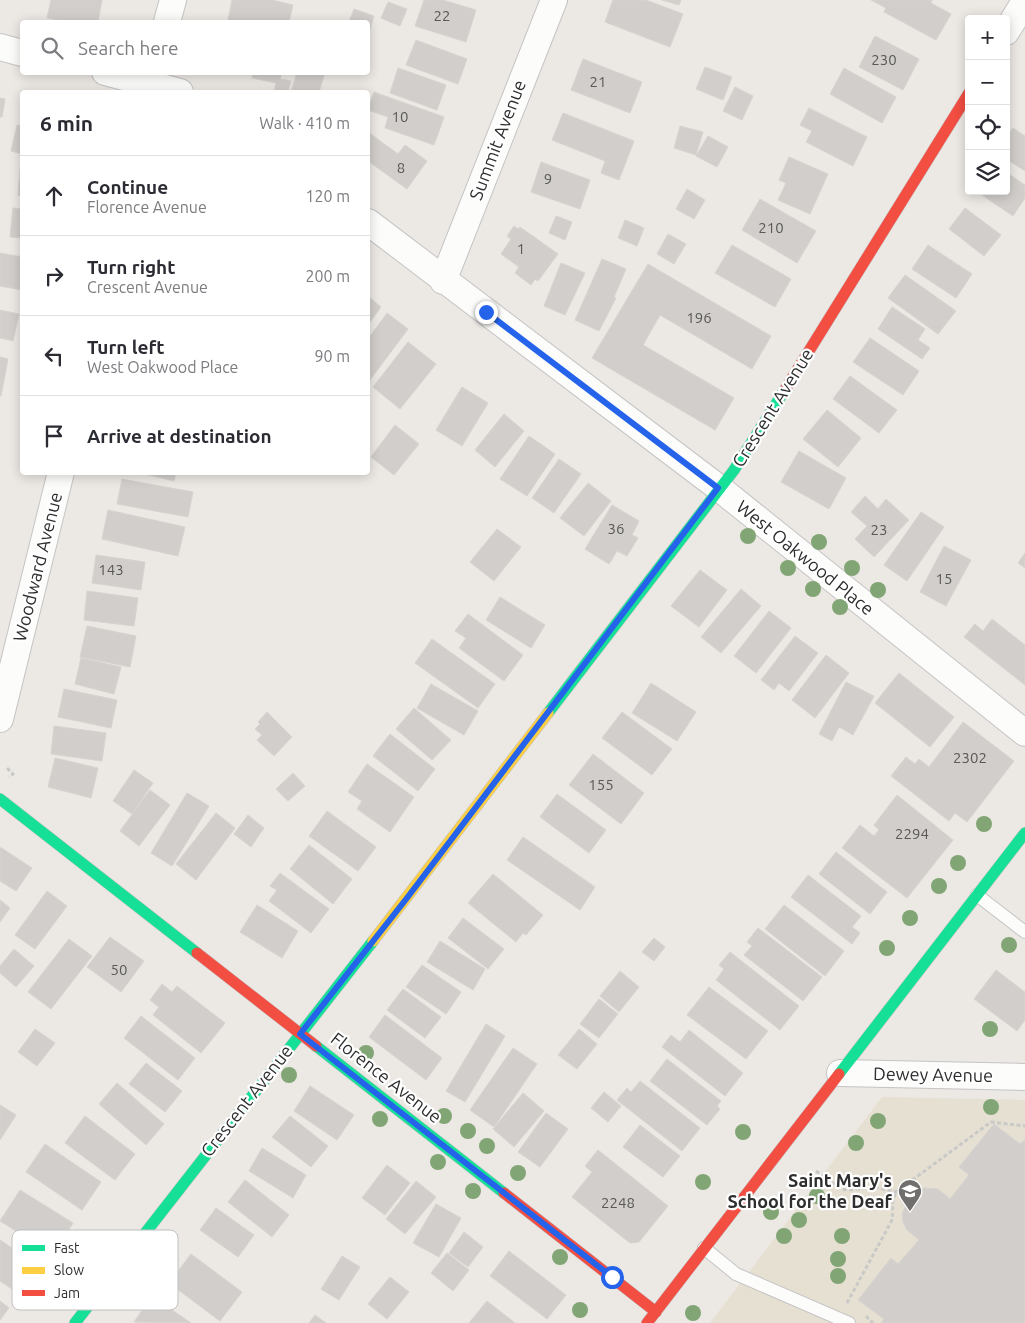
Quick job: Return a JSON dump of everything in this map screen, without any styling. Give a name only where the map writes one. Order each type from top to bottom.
[{"type":"street","points":[[168,20],[173,0]]},
{"type":"street","name":"Summit Avenue","points":[[443,281],[554,0]]},
{"type":"street","points":[[1010,25],[1025,1]]},
{"type":"street","points":[[0,47],[20,52]]},
{"type":"street","points":[[117,75],[174,90]]},
{"type":"street","name":"Crescent Avenue","points":[[147,1230],[413,890],[718,488],[734,470],[855,279],[965,100]]},
{"type":"street","name":"West Oakwood Place","points":[[370,224],[443,281],[718,488],[1025,734]]},
{"type":"street","name":"Woodward Avenue","points":[[0,719],[60,475]]},
{"type":"street","name":"Florence Avenue","points":[[0,799],[656,1312]]},
{"type":"street","points":[[647,1323],[1025,833]]},
{"type":"street","name":"Dewey Avenue","points":[[840,1073],[1025,1077]]},
{"type":"street","name":"Crescent Avenue","points":[[75,1323],[85,1310]]},
{"type":"lane","points":[[977,895],[1025,932]]},
{"type":"lane","points":[[704,1248],[736,1274],[849,1323]]},
{"type":"path","points":[[7,768],[13,774]]},
{"type":"path","points":[[844,1308],[891,1222],[893,1213],[891,1202],[896,1192],[991,1122],[1025,1126]]},
{"type":"path","points":[[816,1171],[841,1189],[875,1187],[896,1192],[906,1198]]},
{"type":"shaded area","name":"Saint Mary's School for the Deaf","points":[[882,1097],[1025,1100],[1025,1323],[710,1323]]},
{"type":"building","points":[[51,0],[102,0],[98,20],[59,20],[47,18]]},
{"type":"building","points":[[232,0],[272,0],[293,5],[289,20],[228,20]]},
{"type":"building","points":[[424,0],[443,0],[476,10],[466,42],[415,26]]},
{"type":"building","points":[[613,0],[646,0],[683,14],[670,47],[605,22]]},
{"type":"building","points":[[662,0],[681,0],[679,5]]},
{"type":"building","points":[[871,0],[932,0],[931,3],[951,14],[936,40],[884,12],[886,8]]},
{"type":"building","points":[[388,2],[407,9],[400,26],[381,18]]},
{"type":"building","points":[[354,9],[374,16],[370,29],[370,20],[350,20]]},
{"type":"building","points":[[875,36],[919,59],[903,90],[859,67]]},
{"type":"building","points":[[416,40],[467,59],[458,84],[406,65]]},
{"type":"building","points":[[583,59],[642,82],[630,113],[571,90]]},
{"type":"building","points":[[705,67],[732,77],[723,100],[696,89]]},
{"type":"building","points":[[398,68],[446,85],[437,110],[390,93]]},
{"type":"building","points":[[844,68],[896,97],[882,123],[830,94]]},
{"type":"building","points":[[252,75],[281,75],[280,79],[291,81],[289,90],[274,90],[276,83],[252,78]]},
{"type":"building","points":[[296,75],[324,75],[320,90],[292,90]]},
{"type":"building","points":[[735,87],[753,96],[742,120],[723,111]]},
{"type":"building","points":[[374,92],[444,117],[434,145],[385,128],[388,117],[370,111]]},
{"type":"building","points":[[0,98],[5,99],[2,117],[0,117]]},
{"type":"building","points":[[809,108],[867,137],[853,166],[806,142],[812,131],[800,125]]},
{"type":"building","points":[[563,113],[634,141],[619,180],[601,173],[605,161],[552,140]]},
{"type":"building","points":[[17,125],[20,126],[20,153],[11,151]]},
{"type":"building","points":[[680,126],[703,132],[696,155],[674,148]]},
{"type":"building","points":[[1013,128],[1025,136],[1025,171],[1010,162],[1010,133]]},
{"type":"building","points":[[370,133],[398,154],[405,145],[427,161],[407,189],[370,162]]},
{"type":"building","points":[[708,136],[728,147],[717,167],[696,156]]},
{"type":"building","points":[[789,157],[828,174],[810,214],[778,200],[786,183],[779,180]]},
{"type":"building","points":[[541,162],[590,180],[580,209],[531,192]]},
{"type":"building","points":[[20,169],[20,196],[18,195]]},
{"type":"building","points":[[1010,175],[1025,185],[1025,198],[1013,216],[982,195],[1010,195]]},
{"type":"building","points":[[687,189],[705,200],[694,219],[676,209]]},
{"type":"building","points":[[760,199],[816,231],[797,263],[742,230]]},
{"type":"building","points":[[13,208],[20,209],[20,238],[10,237]]},
{"type":"building","points":[[965,208],[1001,235],[984,256],[949,229]]},
{"type":"building","points":[[556,216],[572,222],[565,240],[549,233]]},
{"type":"building","points":[[625,220],[644,228],[637,246],[618,238]]},
{"type":"building","points":[[514,226],[518,229],[520,227],[558,254],[538,281],[535,279],[531,285],[515,273],[519,267],[501,254],[511,239],[507,236]]},
{"type":"building","points":[[668,234],[686,244],[674,264],[657,254]]},
{"type":"building","points":[[732,245],[791,279],[775,307],[715,273]]},
{"type":"building","points":[[928,245],[972,274],[956,298],[912,269]]},
{"type":"building","points":[[0,253],[20,257],[20,290],[0,286]]},
{"type":"building","points":[[602,259],[626,269],[614,297],[616,298],[599,331],[575,320]]},
{"type":"building","points":[[561,263],[585,273],[565,315],[544,306]]},
{"type":"building","points":[[648,264],[771,336],[752,369],[660,315],[643,345],[734,398],[715,430],[592,358]]},
{"type":"building","points":[[905,275],[956,311],[938,334],[888,298]]},
{"type":"building","points":[[370,298],[381,307],[370,322]]},
{"type":"building","points":[[892,307],[925,329],[918,340],[930,348],[922,359],[878,329]]},
{"type":"building","points":[[0,310],[19,314],[13,341],[0,338]]},
{"type":"building","points":[[387,313],[408,329],[370,380],[370,336]]},
{"type":"building","points":[[870,338],[919,371],[903,395],[853,362]]},
{"type":"building","points":[[408,342],[436,364],[400,409],[373,387]]},
{"type":"building","points":[[0,357],[8,359],[1,396],[0,396]]},
{"type":"building","points":[[850,376],[897,410],[879,433],[833,399]]},
{"type":"building","points":[[462,387],[488,403],[462,446],[436,430]]},
{"type":"building","points":[[827,410],[861,438],[838,467],[803,439]]},
{"type":"building","points":[[504,414],[524,431],[495,467],[475,450]]},
{"type":"building","points":[[395,425],[419,444],[394,475],[371,457]]},
{"type":"building","points":[[529,436],[555,454],[527,496],[500,479]]},
{"type":"building","points":[[799,451],[846,478],[829,509],[781,482]]},
{"type":"building","points":[[559,459],[581,474],[554,513],[532,498]]},
{"type":"building","points":[[149,475],[175,475],[174,481]]},
{"type":"building","points":[[122,479],[193,492],[188,517],[117,504]]},
{"type":"building","points":[[588,483],[611,501],[584,536],[560,518]]},
{"type":"building","points":[[865,496],[878,509],[886,499],[909,520],[874,557],[855,539],[867,526],[851,512]]},
{"type":"building","points":[[612,505],[639,521],[632,535],[638,538],[627,556],[617,551],[609,564],[585,549]]},
{"type":"building","points":[[108,510],[185,527],[178,556],[102,539]]},
{"type":"building","points":[[921,512],[944,527],[907,581],[884,565]]},
{"type":"building","points":[[497,529],[521,547],[494,581],[470,562]]},
{"type":"building","points":[[944,546],[971,560],[946,606],[920,592]]},
{"type":"building","points":[[1025,553],[1025,568],[1018,563]]},
{"type":"building","points":[[96,555],[145,562],[141,590],[92,583]]},
{"type":"building","points":[[700,570],[727,590],[699,627],[671,606]]},
{"type":"building","points":[[741,589],[761,606],[721,653],[701,637]]},
{"type":"building","points":[[87,591],[138,598],[134,626],[84,620]]},
{"type":"building","points":[[500,597],[545,625],[531,648],[486,620]]},
{"type":"building","points":[[769,611],[791,628],[756,673],[734,656]]},
{"type":"building","points":[[468,614],[523,655],[504,681],[459,648],[466,638],[455,631]]},
{"type":"building","points":[[992,619],[1025,645],[1025,685],[964,637],[975,624],[983,631]]},
{"type":"building","points":[[87,626],[136,636],[130,667],[80,657]]},
{"type":"building","points":[[795,636],[818,653],[789,691],[779,683],[774,690],[761,680]]},
{"type":"building","points":[[432,639],[495,684],[478,708],[415,663]]},
{"type":"building","points":[[826,655],[849,673],[815,718],[792,700]]},
{"type":"building","points":[[81,658],[121,667],[114,694],[75,684]]},
{"type":"building","points":[[899,673],[954,717],[930,747],[875,703]]},
{"type":"building","points":[[846,682],[874,696],[853,735],[839,727],[832,741],[819,734]]},
{"type":"building","points":[[651,683],[696,712],[677,741],[632,713]]},
{"type":"building","points":[[431,684],[478,711],[464,735],[417,708]]},
{"type":"building","points":[[64,689],[117,700],[111,728],[58,717]]},
{"type":"building","points":[[414,708],[451,740],[432,760],[396,729]]},
{"type":"building","points":[[267,712],[292,737],[274,756],[257,740],[262,735],[255,729],[260,724],[258,722]]},
{"type":"building","points":[[622,712],[672,749],[652,775],[602,738]]},
{"type":"building","points":[[963,722],[1014,761],[967,822],[955,813],[949,821],[891,776],[906,757],[915,764],[919,759],[929,767]]},
{"type":"building","points":[[54,726],[106,733],[102,761],[51,754]]},
{"type":"building","points":[[390,734],[435,769],[418,791],[373,756]]},
{"type":"building","points":[[593,754],[644,793],[621,824],[569,785]]},
{"type":"building","points":[[55,758],[98,768],[91,798],[48,787]]},
{"type":"building","points":[[367,764],[414,797],[390,832],[357,809],[362,801],[348,792]]},
{"type":"building","points":[[134,770],[153,783],[132,814],[113,801]]},
{"type":"building","points":[[293,773],[305,786],[288,801],[276,789]]},
{"type":"building","points":[[150,790],[170,805],[139,846],[120,831]]},
{"type":"building","points":[[187,793],[209,806],[172,866],[151,853]]},
{"type":"building","points":[[557,794],[606,830],[589,853],[540,817]]},
{"type":"building","points":[[897,795],[953,840],[907,898],[842,848],[860,825],[874,836],[879,830],[874,825]]},
{"type":"building","points":[[327,811],[376,847],[358,871],[309,836]]},
{"type":"building","points":[[216,813],[235,828],[196,880],[176,864]]},
{"type":"building","points":[[248,815],[264,828],[251,847],[234,834]]},
{"type":"building","points":[[523,837],[595,887],[580,910],[507,860]]},
{"type":"building","points":[[309,845],[352,879],[333,904],[290,869]]},
{"type":"building","points":[[0,847],[32,868],[16,891],[0,881]]},
{"type":"building","points":[[836,852],[887,892],[870,914],[819,874]]},
{"type":"building","points":[[280,873],[329,909],[311,933],[269,901],[277,890],[270,886]]},
{"type":"building","points":[[493,874],[543,915],[526,935],[523,933],[516,942],[468,903]]},
{"type":"building","points":[[808,875],[861,916],[852,927],[860,933],[852,944],[791,897]]},
{"type":"building","points":[[47,891],[67,906],[35,949],[15,935]]},
{"type":"building","points":[[0,900],[10,908],[0,922]]},
{"type":"building","points":[[257,905],[298,931],[282,958],[240,932]]},
{"type":"building","points":[[784,905],[844,951],[825,976],[765,929]]},
{"type":"building","points":[[463,918],[504,949],[488,969],[448,938]]},
{"type":"building","points":[[758,928],[822,977],[803,1001],[744,955],[752,946],[747,942]]},
{"type":"building","points":[[110,937],[144,961],[121,992],[87,967]]},
{"type":"building","points":[[654,938],[665,947],[654,961],[642,952]]},
{"type":"building","points":[[69,939],[92,956],[51,1009],[28,992]]},
{"type":"building","points":[[440,941],[485,969],[473,990],[427,962]]},
{"type":"building","points":[[14,949],[34,966],[16,987],[0,973],[0,966]]},
{"type":"building","points":[[730,952],[799,1006],[780,1030],[716,980],[724,969],[719,965]]},
{"type":"building","points":[[422,965],[461,992],[446,1014],[406,987]]},
{"type":"building","points":[[996,970],[1025,992],[1025,1020],[1017,1031],[974,999]]},
{"type":"building","points":[[620,971],[639,987],[619,1012],[600,996]]},
{"type":"building","points":[[162,984],[172,992],[177,986],[225,1023],[201,1053],[153,1015],[159,1007],[150,1000]]},
{"type":"building","points":[[709,987],[768,1031],[746,1059],[687,1015]]},
{"type":"building","points":[[403,989],[441,1017],[425,1038],[387,1010]]},
{"type":"building","points":[[599,999],[618,1014],[599,1038],[580,1024]]},
{"type":"building","points":[[385,1015],[442,1058],[426,1080],[369,1037]]},
{"type":"building","points":[[141,1016],[195,1058],[178,1080],[124,1038]]},
{"type":"building","points":[[486,1024],[505,1036],[465,1102],[446,1091]]},
{"type":"building","points":[[35,1029],[55,1043],[37,1066],[18,1052]]},
{"type":"building","points":[[579,1029],[597,1044],[577,1069],[558,1055]]},
{"type":"building","points":[[689,1030],[743,1073],[725,1096],[662,1047],[671,1035],[680,1042]]},
{"type":"building","points":[[513,1048],[537,1064],[494,1127],[470,1110]]},
{"type":"building","points":[[667,1059],[721,1101],[717,1106],[720,1109],[707,1125],[650,1081]]},
{"type":"building","points":[[146,1063],[182,1091],[165,1112],[129,1084]]},
{"type":"building","points":[[640,1081],[700,1128],[682,1151],[617,1100],[627,1088],[631,1092]]},
{"type":"building","points":[[117,1083],[164,1124],[146,1145],[99,1104]]},
{"type":"building","points":[[310,1086],[354,1115],[337,1140],[294,1111]]},
{"type":"building","points":[[604,1092],[621,1106],[608,1122],[591,1108]]},
{"type":"building","points":[[523,1093],[544,1111],[514,1147],[493,1129]]},
{"type":"building","points":[[0,1105],[16,1115],[0,1140]]},
{"type":"building","points":[[546,1113],[568,1129],[540,1167],[518,1152]]},
{"type":"building","points":[[85,1116],[135,1154],[115,1180],[65,1143]]},
{"type":"building","points":[[290,1116],[328,1146],[311,1167],[272,1137]]},
{"type":"building","points":[[994,1124],[1020,1144],[1025,1140],[1025,1323],[881,1323],[884,1319],[858,1300],[891,1258],[898,1264],[919,1240],[907,1230],[903,1222],[902,1214],[906,1205],[915,1192],[923,1188],[938,1189],[950,1199],[969,1175],[959,1167]]},
{"type":"building","points":[[640,1125],[680,1156],[663,1177],[623,1147]]},
{"type":"building","points":[[45,1144],[101,1182],[82,1210],[26,1172]]},
{"type":"building","points":[[262,1148],[306,1175],[293,1198],[249,1171]]},
{"type":"building","points":[[598,1150],[668,1206],[639,1242],[630,1243],[572,1197],[592,1172],[585,1166]]},
{"type":"building","points":[[387,1165],[410,1183],[385,1215],[362,1198]]},
{"type":"building","points":[[245,1180],[289,1215],[272,1237],[228,1202]]},
{"type":"building","points":[[416,1181],[436,1197],[405,1234],[386,1219]]},
{"type":"building","points":[[20,1190],[73,1223],[68,1230],[14,1230],[0,1221]]},
{"type":"building","points":[[436,1204],[461,1218],[439,1257],[413,1243]]},
{"type":"building","points":[[216,1208],[254,1235],[238,1257],[200,1230]]},
{"type":"building","points":[[464,1232],[483,1247],[468,1267],[449,1253]]},
{"type":"building","points":[[0,1240],[12,1248],[12,1289],[0,1281]]},
{"type":"building","points":[[509,1251],[566,1295],[547,1319],[490,1276]]},
{"type":"building","points":[[447,1253],[469,1270],[453,1291],[431,1273]]},
{"type":"building","points":[[191,1254],[242,1292],[220,1321],[178,1290],[178,1271]]},
{"type":"building","points":[[342,1256],[360,1267],[339,1300],[321,1289]]},
{"type":"building","points":[[390,1277],[409,1292],[387,1319],[368,1304]]},
{"type":"building","points":[[0,1301],[9,1308],[0,1320]]},
{"type":"building","points":[[487,1301],[515,1323],[469,1323]]},
{"type":"building","points":[[142,1310],[172,1310],[191,1323],[134,1322]]},
{"type":"building","points":[[315,1315],[326,1323],[309,1323]]},
{"type":"traffic: fast","points":[[548,713],[734,470],[786,388]]},
{"type":"traffic: fast","points":[[0,799],[197,953]]},
{"type":"traffic: fast","points":[[839,1074],[1025,833]]},
{"type":"traffic: fast","points":[[148,1230],[373,941]]},
{"type":"traffic: fast","points":[[316,1046],[504,1193]]},
{"type":"traffic: fast","points":[[75,1323],[85,1310]]},
{"type":"traffic: slow","points":[[373,941],[548,713]]},
{"type":"traffic: jam","points":[[786,388],[965,99]]},
{"type":"traffic: jam","points":[[197,953],[316,1046]]},
{"type":"traffic: jam","points":[[647,1323],[839,1074]]},
{"type":"traffic: jam","points":[[504,1193],[656,1312]]},
{"type":"place","name":"Saint Mary's School for the Deaf","points":[[910,1212]]},
{"type":"route","points":[[486,312],[718,488],[407,898],[300,1034],[612,1277]]}]
